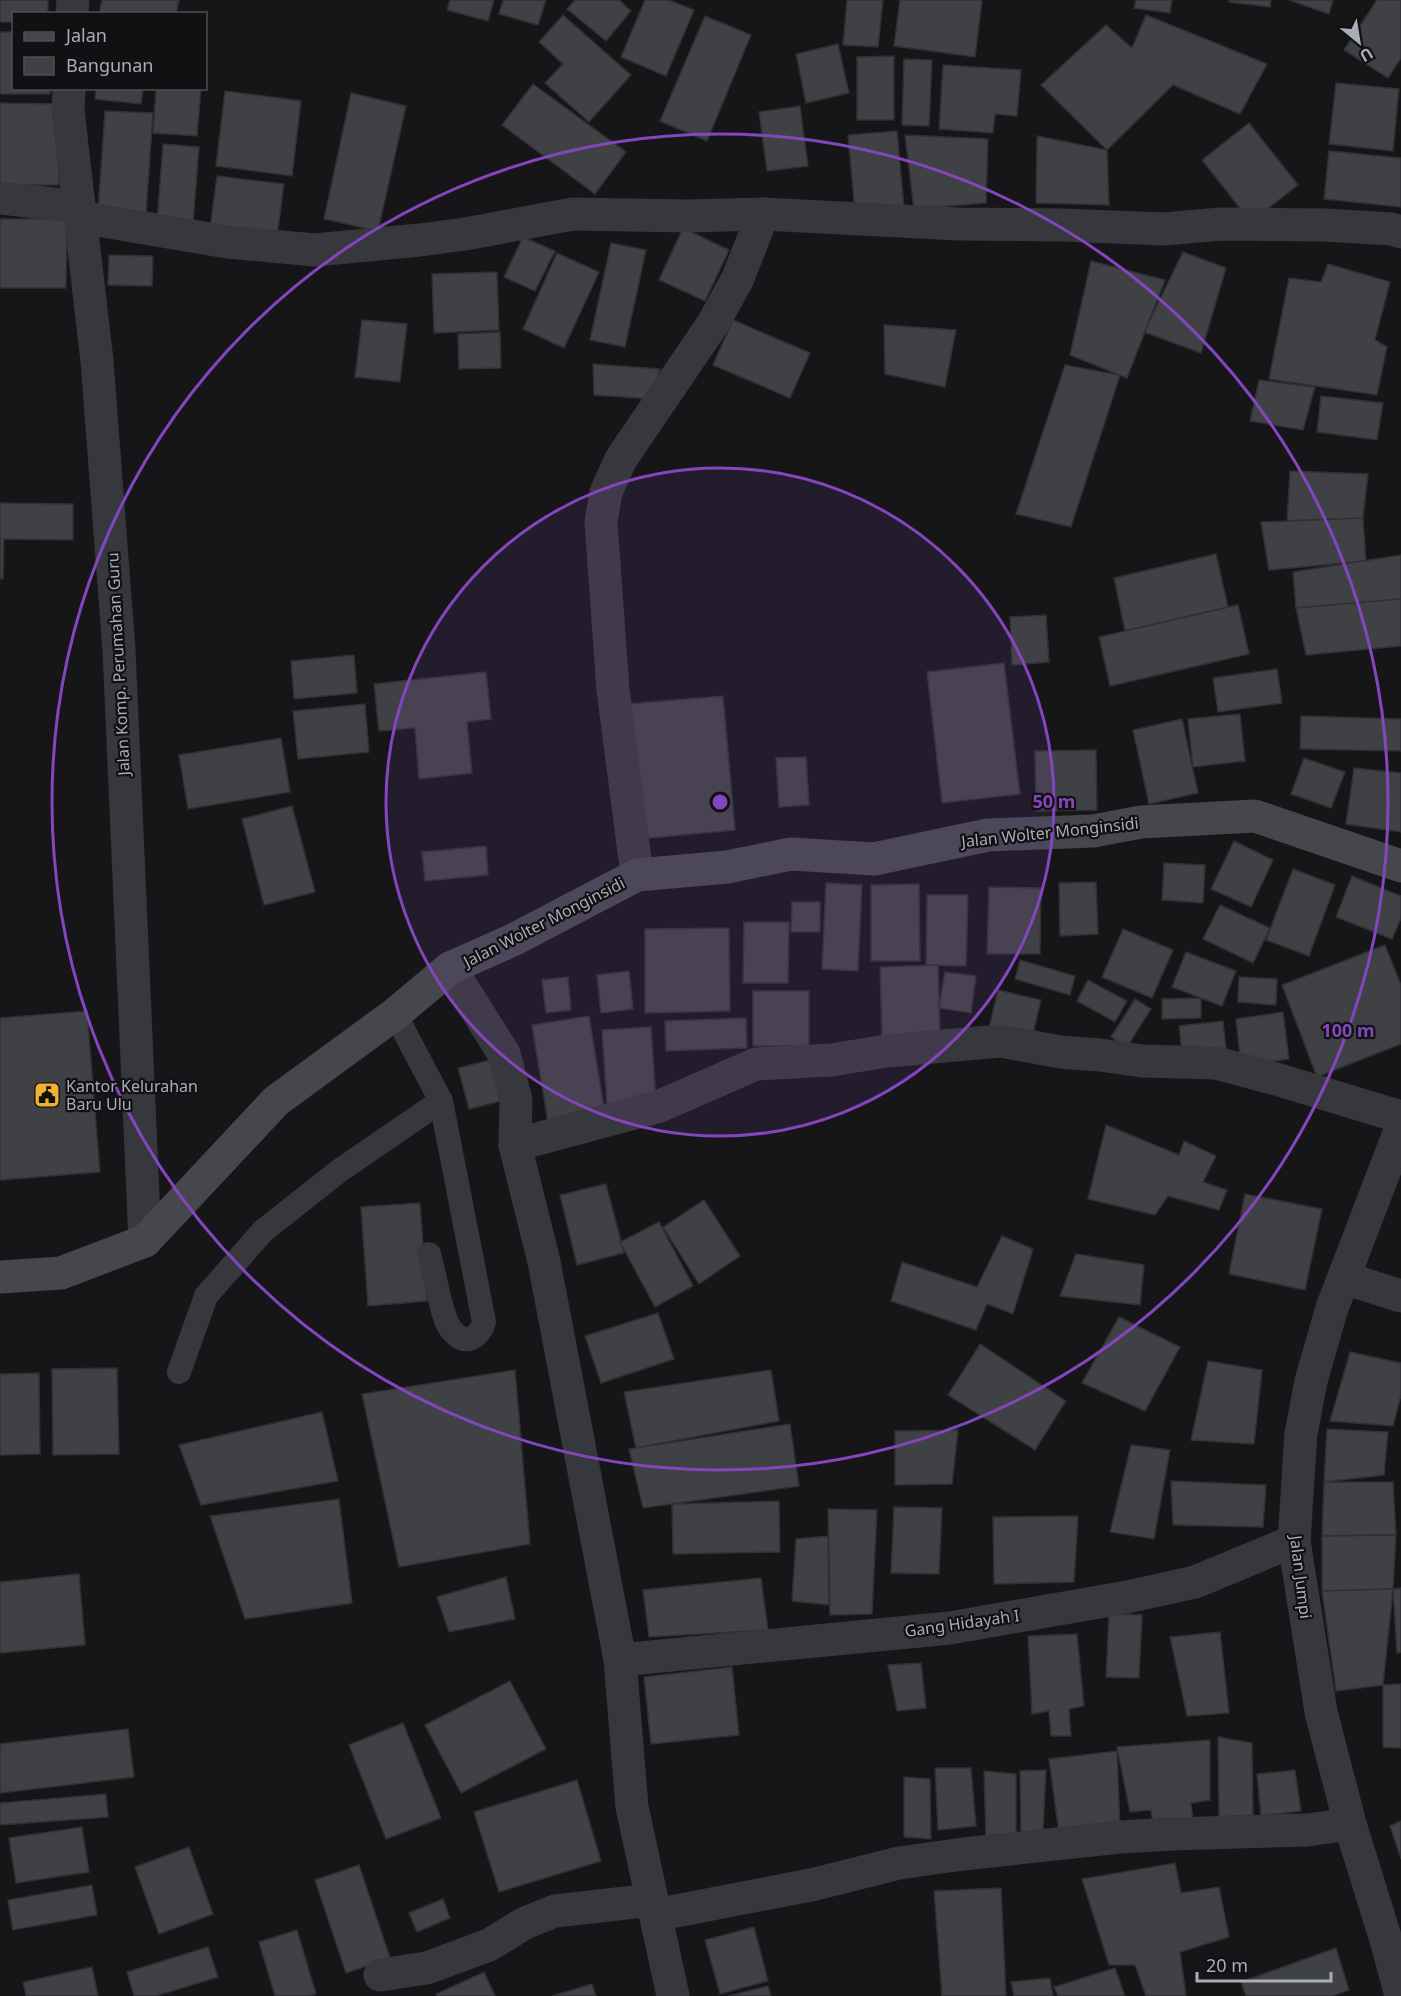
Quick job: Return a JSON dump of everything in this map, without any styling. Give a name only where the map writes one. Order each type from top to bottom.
[{"type":"main road","name":"Jalan Wolter Monginsidi","points":[[0,1277],[61,1273],[145,1241],[276,1101],[395,1014],[450,968],[515,939],[637,875],[727,867],[791,854],[874,859],[988,835],[1093,831],[1141,822],[1255,816],[1401,866]]},
{"type":"street","name":"Jalan Komp. Perumahan Guru","points":[[69,90],[68,111],[97,361],[119,650],[145,1241]]},
{"type":"street","points":[[0,198],[227,242],[315,250],[465,234],[573,214],[687,216],[764,214],[959,224],[1164,229],[1221,224],[1325,225],[1391,229],[1401,232]]},
{"type":"street","points":[[637,875],[613,690],[601,522],[606,492],[621,459],[714,322],[738,278],[764,214]]},
{"type":"street","points":[[450,968],[504,1054],[516,1100],[515,1145],[544,1262],[620,1660],[633,1807],[673,1996]]},
{"type":"street","points":[[515,1145],[660,1106],[756,1064],[831,1060],[887,1051],[1001,1041],[1060,1052],[1142,1061],[1216,1063],[1401,1117]]},
{"type":"street","name":"Jalan Jumpi","points":[[1401,1128],[1332,1308],[1311,1381],[1301,1434],[1294,1541],[1321,1712],[1350,1824],[1388,1943],[1401,1996]]},
{"type":"street","points":[[1344,1278],[1401,1296]]},
{"type":"street","name":"Gang Hidayah I","points":[[620,1660],[950,1628],[1065,1606],[1127,1597],[1195,1582],[1294,1541]]},
{"type":"street","points":[[380,1975],[427,1968],[489,1945],[525,1923],[555,1911],[653,1908],[811,1886],[899,1863],[963,1854],[1120,1837],[1307,1830],[1350,1824]]},
{"type":"lane","points":[[395,1014],[441,1101],[484,1322],[482,1329],[471,1338],[466,1340],[457,1336],[448,1325],[429,1254]]},
{"type":"lane","points":[[179,1372],[206,1296],[263,1231],[339,1171],[441,1101]]},
{"type":"building","points":[[0,0],[48,0],[48,12],[12,12],[12,22],[0,22]]},
{"type":"building","points":[[102,0],[179,0],[176,12],[99,12]]},
{"type":"building","points":[[450,0],[494,0],[488,21],[447,10]]},
{"type":"building","points":[[503,0],[546,0],[538,25],[499,14]]},
{"type":"building","points":[[575,0],[619,0],[631,11],[606,41],[567,9]]},
{"type":"building","points":[[645,0],[669,0],[694,10],[666,76],[621,57]]},
{"type":"building","points":[[847,0],[883,0],[878,47],[843,45]]},
{"type":"building","points":[[900,0],[982,0],[975,57],[894,46]]},
{"type":"building","points":[[1136,0],[1172,0],[1170,13],[1134,8]]},
{"type":"building","points":[[1229,0],[1271,0],[1270,7],[1229,2]]},
{"type":"building","points":[[1289,0],[1333,0],[1329,14]]},
{"type":"building","points":[[1377,0],[1401,0],[1401,58],[1388,78],[1344,50]]},
{"type":"building","points":[[563,15],[631,75],[589,122],[545,83],[563,64],[539,42]]},
{"type":"building","points":[[1146,15],[1267,64],[1240,114],[1173,85],[1107,150],[1041,85],[1106,25],[1132,48]]},
{"type":"building","points":[[705,16],[751,35],[707,141],[660,121]]},
{"type":"building","points":[[0,32],[12,32],[12,90],[50,90],[50,94],[0,94]]},
{"type":"building","points":[[838,44],[849,93],[806,103],[796,54]]},
{"type":"building","points":[[894,56],[894,120],[857,120],[857,57]]},
{"type":"building","points":[[904,59],[932,60],[929,126],[902,125]]},
{"type":"building","points":[[943,65],[1021,70],[1017,116],[995,114],[993,133],[939,129]]},
{"type":"building","points":[[1336,83],[1399,89],[1393,151],[1329,144]]},
{"type":"building","points":[[533,84],[626,152],[595,194],[502,125]]},
{"type":"building","points":[[96,90],[143,90],[141,104],[95,99]]},
{"type":"building","points":[[156,90],[201,90],[197,136],[153,133]]},
{"type":"building","points":[[225,91],[301,101],[292,176],[216,166]]},
{"type":"building","points":[[351,93],[406,106],[378,231],[324,219]]},
{"type":"building","points":[[0,103],[59,104],[59,185],[0,185]]},
{"type":"building","points":[[800,106],[808,166],[767,171],[759,112]]},
{"type":"building","points":[[105,111],[153,113],[146,213],[98,211]]},
{"type":"building","points":[[1249,123],[1298,185],[1251,222],[1202,160]]},
{"type":"building","points":[[897,131],[904,207],[855,212],[848,135]]},
{"type":"building","points":[[905,135],[988,139],[986,203],[914,209]]},
{"type":"building","points":[[1037,136],[1107,150],[1109,205],[1036,203]]},
{"type":"building","points":[[163,144],[199,147],[193,224],[157,222]]},
{"type":"building","points":[[1329,151],[1401,158],[1401,207],[1324,199]]},
{"type":"building","points":[[217,176],[284,184],[277,236],[210,228]]},
{"type":"building","points":[[0,219],[67,219],[66,288],[0,288]]},
{"type":"building","points":[[683,228],[729,250],[705,301],[659,280]]},
{"type":"building","points":[[523,237],[555,251],[535,291],[504,277]]},
{"type":"building","points":[[611,243],[646,250],[625,347],[590,340]]},
{"type":"building","points":[[1183,252],[1226,268],[1201,353],[1144,332]]},
{"type":"building","points":[[557,253],[599,272],[564,348],[523,329]]},
{"type":"building","points":[[109,255],[153,256],[152,286],[108,285]]},
{"type":"building","points":[[1091,261],[1165,280],[1127,378],[1070,355]]},
{"type":"building","points":[[1328,264],[1390,282],[1375,340],[1387,347],[1377,395],[1269,379],[1289,278],[1321,282]]},
{"type":"building","points":[[497,272],[499,330],[434,333],[432,274]]},
{"type":"building","points":[[362,320],[407,324],[400,382],[355,377]]},
{"type":"building","points":[[733,320],[810,353],[790,398],[713,365]]},
{"type":"building","points":[[884,325],[956,330],[945,387],[885,374]]},
{"type":"building","points":[[500,332],[501,368],[459,369],[458,334]]},
{"type":"building","points":[[593,364],[660,369],[651,399],[594,395]]},
{"type":"building","points":[[1065,365],[1120,375],[1071,527],[1016,514]]},
{"type":"building","points":[[1259,380],[1315,387],[1303,430],[1250,421]]},
{"type":"building","points":[[1321,396],[1383,403],[1377,440],[1317,432]]},
{"type":"building","points":[[1290,471],[1368,474],[1363,518],[1287,521]]},
{"type":"building","points":[[0,503],[73,504],[73,540],[4,539],[3,579],[0,579]]},
{"type":"building","points":[[1363,518],[1366,561],[1269,570],[1261,522]]},
{"type":"building","points":[[1216,554],[1228,607],[1125,631],[1114,578]]},
{"type":"building","points":[[1401,555],[1401,599],[1296,608],[1293,572]]},
{"type":"building","points":[[1401,599],[1401,646],[1306,655],[1296,608]]},
{"type":"building","points":[[1238,605],[1249,654],[1110,686],[1099,637]]},
{"type":"building","points":[[1046,615],[1049,662],[1012,665],[1010,617]]},
{"type":"building","points":[[354,655],[357,693],[294,699],[291,661]]},
{"type":"building","points":[[1004,663],[1020,794],[942,803],[927,672]]},
{"type":"building","points":[[1277,669],[1282,703],[1218,712],[1213,678]]},
{"type":"building","points":[[486,672],[491,719],[467,722],[472,773],[419,779],[415,728],[379,731],[374,684]]},
{"type":"building","points":[[723,696],[735,830],[639,839],[627,704]]},
{"type":"building","points":[[365,704],[369,752],[298,759],[293,711]]},
{"type":"building","points":[[1240,714],[1245,761],[1193,767],[1188,719]]},
{"type":"building","points":[[1301,716],[1401,719],[1401,751],[1300,749]]},
{"type":"building","points":[[1182,719],[1198,793],[1149,804],[1133,730]]},
{"type":"building","points":[[281,738],[290,792],[188,809],[179,755]]},
{"type":"building","points":[[1096,750],[1097,810],[1036,811],[1035,751]]},
{"type":"building","points":[[806,757],[809,805],[779,807],[776,758]]},
{"type":"building","points":[[1304,758],[1345,772],[1331,808],[1291,794]]},
{"type":"building","points":[[1354,768],[1401,773],[1401,832],[1346,824]]},
{"type":"building","points":[[292,806],[315,892],[264,905],[242,819]]},
{"type":"building","points":[[1234,841],[1273,860],[1251,907],[1211,889]]},
{"type":"building","points":[[486,846],[488,875],[425,881],[422,852]]},
{"type":"building","points":[[1164,863],[1205,865],[1203,903],[1162,900]]},
{"type":"building","points":[[1293,869],[1335,885],[1309,956],[1266,940]]},
{"type":"building","points":[[1352,876],[1401,896],[1401,918],[1392,939],[1336,917]]},
{"type":"building","points":[[1096,882],[1098,934],[1060,936],[1059,883]]},
{"type":"building","points":[[826,883],[862,885],[858,971],[822,969]]},
{"type":"building","points":[[919,884],[920,961],[871,961],[871,885]]},
{"type":"building","points":[[989,887],[1041,888],[1040,954],[987,954]]},
{"type":"building","points":[[927,895],[968,895],[966,966],[926,965]]},
{"type":"building","points":[[792,902],[820,902],[820,932],[791,932]]},
{"type":"building","points":[[1220,905],[1270,928],[1253,963],[1203,939]]},
{"type":"building","points":[[744,922],[789,922],[788,983],[743,983]]},
{"type":"building","points":[[729,928],[730,1011],[645,1013],[645,929]]},
{"type":"building","points":[[1123,929],[1173,950],[1152,998],[1102,977]]},
{"type":"building","points":[[1385,945],[1401,985],[1401,1044],[1317,1077],[1282,985]]},
{"type":"building","points":[[1186,952],[1236,971],[1222,1006],[1172,987]]},
{"type":"building","points":[[1020,960],[1075,976],[1070,995],[1015,979]]},
{"type":"building","points":[[938,965],[940,1034],[882,1036],[880,967]]},
{"type":"building","points":[[629,971],[633,1009],[601,1013],[597,975]]},
{"type":"building","points":[[945,972],[976,976],[971,1013],[939,1008]]},
{"type":"building","points":[[568,977],[571,1010],[546,1013],[542,980]]},
{"type":"building","points":[[1239,977],[1277,979],[1276,1005],[1238,1002]]},
{"type":"building","points":[[1088,980],[1127,1001],[1115,1022],[1077,1001]]},
{"type":"building","points":[[998,990],[1041,1000],[1032,1038],[989,1028]]},
{"type":"building","points":[[753,991],[809,991],[809,1046],[753,1046]]},
{"type":"building","points":[[1201,998],[1201,1018],[1162,1019],[1162,999]]},
{"type":"building","points":[[1135,999],[1151,1009],[1127,1047],[1111,1037]]},
{"type":"building","name":"Kantor Kelurahan Baru Ulu","points":[[87,1011],[100,1172],[0,1180],[0,1018]]},
{"type":"building","points":[[1283,1012],[1289,1059],[1241,1066],[1236,1019]]},
{"type":"building","points":[[589,1016],[605,1114],[548,1123],[532,1025]]},
{"type":"building","points":[[746,1018],[747,1048],[666,1051],[665,1021]]},
{"type":"building","points":[[1223,1021],[1226,1049],[1182,1054],[1179,1026]]},
{"type":"building","points":[[651,1027],[656,1101],[607,1104],[602,1030]]},
{"type":"building","points":[[498,1058],[509,1099],[469,1109],[458,1068]]},
{"type":"building","points":[[1106,1125],[1179,1155],[1184,1141],[1216,1156],[1203,1182],[1227,1190],[1219,1210],[1168,1196],[1155,1215],[1088,1199]]},
{"type":"building","points":[[606,1184],[624,1253],[577,1265],[560,1195]]},
{"type":"building","points":[[1245,1194],[1322,1209],[1305,1290],[1229,1274]]},
{"type":"building","points":[[704,1200],[740,1256],[699,1284],[663,1227]]},
{"type":"building","points":[[420,1203],[427,1301],[368,1306],[361,1207]]},
{"type":"building","points":[[659,1222],[693,1286],[655,1307],[620,1242]]},
{"type":"building","points":[[1002,1236],[1033,1249],[1013,1314],[987,1304],[976,1330],[891,1301],[902,1262],[977,1287]]},
{"type":"building","points":[[1076,1254],[1144,1265],[1140,1305],[1060,1296]]},
{"type":"building","points":[[658,1313],[674,1359],[601,1383],[585,1336]]},
{"type":"building","points":[[1119,1317],[1180,1347],[1145,1411],[1082,1383]]},
{"type":"building","points":[[980,1344],[1066,1401],[1035,1450],[948,1395]]},
{"type":"building","points":[[1350,1352],[1401,1363],[1401,1395],[1393,1426],[1330,1421]]},
{"type":"building","points":[[1208,1361],[1262,1370],[1254,1444],[1191,1440]]},
{"type":"building","points":[[117,1368],[119,1454],[53,1455],[52,1369]]},
{"type":"building","points":[[515,1370],[530,1544],[399,1567],[362,1394]]},
{"type":"building","points":[[771,1370],[779,1421],[636,1448],[624,1392]]},
{"type":"building","points":[[39,1373],[40,1454],[0,1455],[0,1374]]},
{"type":"building","points":[[322,1412],[338,1481],[201,1505],[179,1445]]},
{"type":"building","points":[[790,1424],[799,1486],[643,1508],[629,1449]]},
{"type":"building","points":[[1327,1429],[1388,1432],[1384,1475],[1324,1482]]},
{"type":"building","points":[[958,1430],[952,1484],[895,1485],[895,1431]]},
{"type":"building","points":[[1131,1445],[1170,1450],[1154,1539],[1110,1532]]},
{"type":"building","points":[[1171,1481],[1266,1485],[1263,1527],[1173,1525]]},
{"type":"building","points":[[1324,1482],[1393,1482],[1396,1535],[1322,1536]]},
{"type":"building","points":[[339,1499],[352,1603],[245,1619],[210,1516]]},
{"type":"building","points":[[779,1501],[780,1552],[673,1554],[672,1504]]},
{"type":"building","points":[[894,1507],[942,1508],[939,1574],[891,1573]]},
{"type":"building","points":[[828,1509],[877,1510],[872,1614],[830,1615]]},
{"type":"building","points":[[1078,1516],[1074,1582],[994,1584],[993,1517]]},
{"type":"building","points":[[1396,1535],[1393,1589],[1322,1591],[1322,1536]]},
{"type":"building","points":[[828,1536],[829,1605],[792,1601],[796,1539]]},
{"type":"building","points":[[79,1574],[85,1645],[0,1653],[0,1582]]},
{"type":"building","points":[[506,1577],[515,1619],[449,1632],[437,1597]]},
{"type":"building","points":[[761,1578],[768,1630],[649,1637],[643,1590]]},
{"type":"building","points":[[1401,1588],[1401,1652],[1397,1653],[1393,1589]]},
{"type":"building","points":[[1393,1589],[1383,1685],[1336,1691],[1322,1591]]},
{"type":"building","points":[[1109,1614],[1142,1615],[1139,1678],[1106,1677]]},
{"type":"building","points":[[1220,1632],[1229,1713],[1187,1716],[1170,1637]]},
{"type":"building","points":[[1077,1634],[1084,1706],[1069,1709],[1071,1736],[1051,1736],[1049,1711],[1032,1714],[1028,1636]]},
{"type":"building","points":[[921,1663],[926,1708],[897,1711],[888,1665]]},
{"type":"building","points":[[732,1667],[739,1735],[651,1744],[644,1677]]},
{"type":"building","points":[[510,1681],[546,1749],[461,1793],[425,1725]]},
{"type":"building","points":[[1401,1684],[1401,1748],[1383,1747],[1383,1685]]},
{"type":"building","points":[[403,1723],[441,1818],[386,1839],[349,1745]]},
{"type":"building","points":[[128,1729],[134,1777],[0,1793],[0,1744]]},
{"type":"building","points":[[1218,1737],[1252,1743],[1253,1815],[1219,1817]]},
{"type":"building","points":[[1210,1740],[1210,1800],[1191,1803],[1193,1819],[1153,1823],[1151,1810],[1130,1812],[1117,1747]]},
{"type":"building","points":[[1117,1751],[1120,1828],[1059,1833],[1049,1759]]},
{"type":"building","points":[[935,1768],[971,1768],[976,1826],[938,1830]]},
{"type":"building","points":[[1046,1770],[1043,1832],[1021,1832],[1020,1771]]},
{"type":"building","points":[[1295,1770],[1301,1811],[1261,1816],[1257,1774]]},
{"type":"building","points":[[984,1771],[1016,1774],[1016,1840],[986,1839]]},
{"type":"building","points":[[904,1777],[930,1779],[931,1839],[904,1837]]},
{"type":"building","points":[[577,1780],[601,1861],[499,1892],[474,1812]]},
{"type":"building","points":[[106,1794],[108,1817],[0,1825],[0,1803]]},
{"type":"building","points":[[1401,1821],[1401,1859],[1390,1826]]},
{"type":"building","points":[[82,1827],[89,1872],[16,1883],[9,1838]]},
{"type":"building","points":[[189,1847],[213,1914],[159,1934],[135,1867]]},
{"type":"building","points":[[1175,1863],[1181,1893],[1219,1887],[1229,1937],[1180,1952],[1186,1996],[1146,1996],[1135,1965],[1109,1965],[1082,1879]]},
{"type":"building","points":[[359,1865],[390,1958],[346,1973],[315,1880]]},
{"type":"building","points":[[92,1885],[97,1915],[13,1930],[8,1900]]},
{"type":"building","points":[[1001,1888],[1006,1996],[942,1996],[934,1891]]},
{"type":"building","points":[[443,1899],[450,1918],[417,1932],[409,1913]]},
{"type":"building","points":[[754,1927],[768,1981],[720,1994],[705,1940]]},
{"type":"building","points":[[297,1930],[316,1994],[275,1996],[259,1942]]},
{"type":"building","points":[[208,1947],[218,1977],[156,1996],[134,1996],[127,1972]]},
{"type":"building","points":[[1336,1948],[1349,1990],[1332,1996],[1246,1996],[1241,1982]]},
{"type":"building","points":[[92,1967],[98,1996],[26,1996],[23,1982]]},
{"type":"building","points":[[1115,1968],[1125,1996],[1058,1996],[1054,1987]]},
{"type":"building","points":[[484,1972],[495,1996],[437,1996],[436,1994]]},
{"type":"building","points":[[1050,1978],[1053,1996],[1014,1996],[1011,1982]]},
{"type":"building","points":[[592,1984],[596,1996],[552,1996]]},
{"type":"building","points":[[768,1986],[771,1996],[728,1996]]},
{"type":"place","name":"Kantor Kelurahan Baru Ulu","points":[[47,1095]]}]
